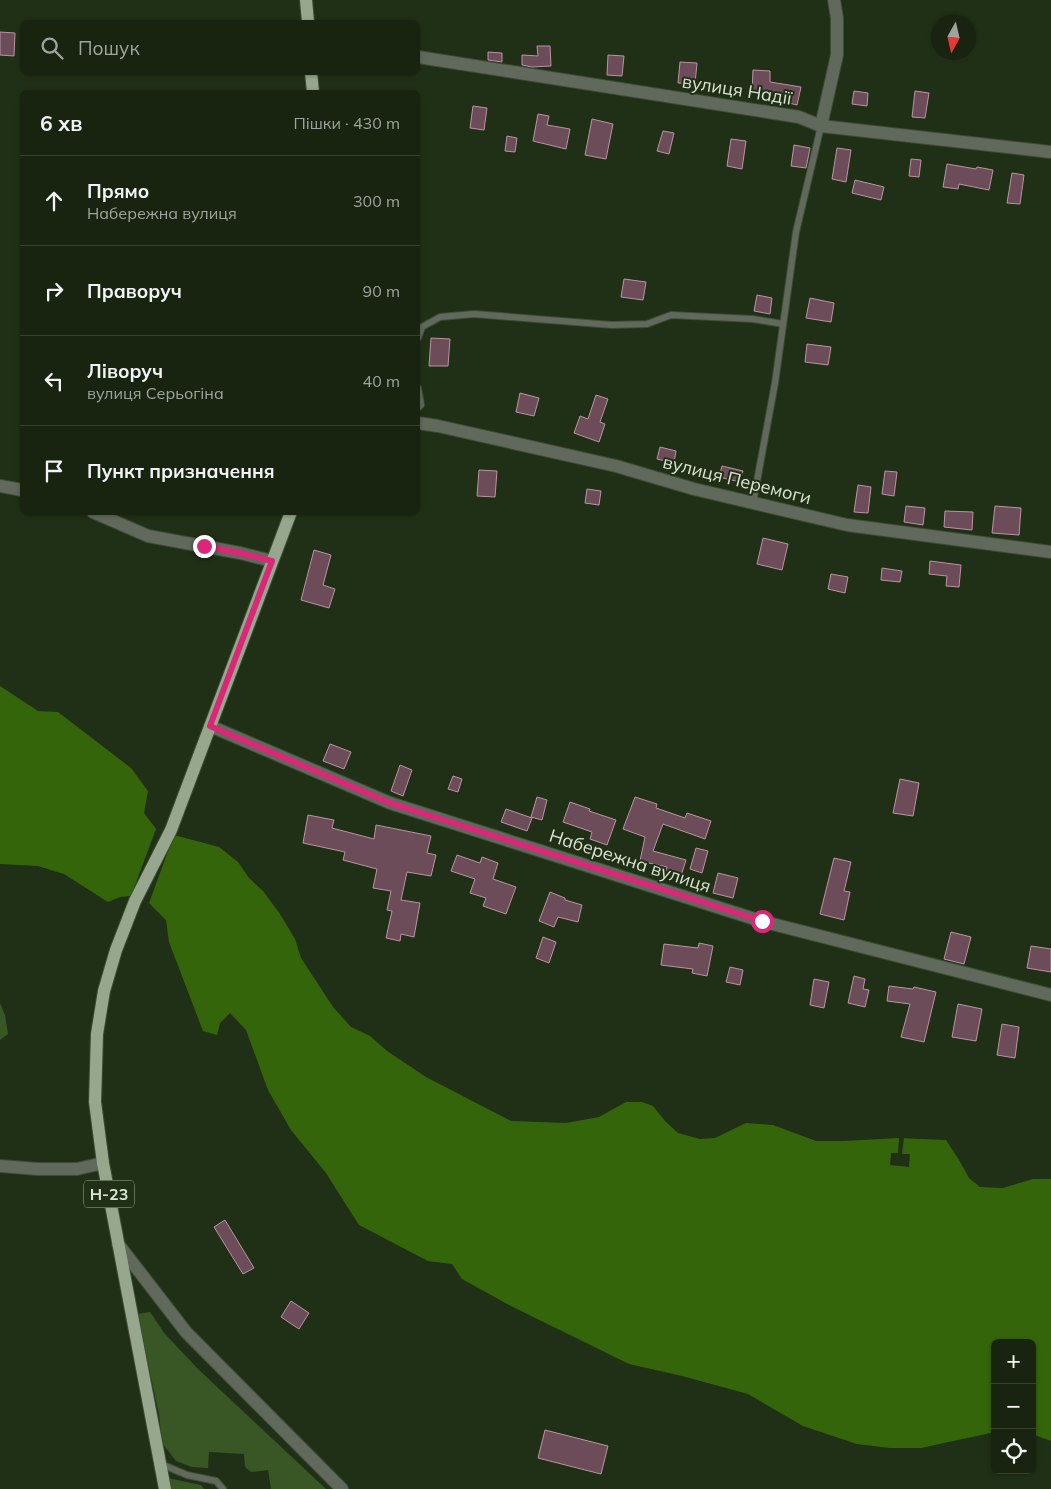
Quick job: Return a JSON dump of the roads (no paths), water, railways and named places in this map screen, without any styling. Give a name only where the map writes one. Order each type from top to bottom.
[{"type":"main road","points":[[306,0],[308,20]]},
{"type":"main road","points":[[311,75],[312,90]]},
{"type":"main road","name":"Н-23","points":[[165,1489],[103,1163],[95,1102],[97,1034],[104,991],[116,950],[136,900],[171,830],[290,515]]},
{"type":"street","points":[[820,126],[837,55],[837,18],[834,0]]},
{"type":"street","name":"вулиця Надії","points":[[420,57],[799,117],[820,126],[1051,152]]},
{"type":"street","name":"вулиця Перемоги","points":[[420,423],[616,466],[694,489],[847,525],[1051,552]]},
{"type":"street","points":[[0,486],[20,490]]},
{"type":"street","points":[[100,515],[148,536],[240,553],[272,561]]},
{"type":"street","name":"Набережна вулиця","points":[[210,726],[390,803],[762,921],[1051,995]]},
{"type":"street","points":[[0,1166],[38,1169],[77,1169],[103,1163]]},
{"type":"street","points":[[118,1244],[186,1332],[342,1489]]},
{"type":"lane","points":[[753,503],[775,383],[796,232],[820,126]]},
{"type":"lane","points":[[420,332],[422,327],[440,317],[474,314],[612,325],[647,324],[671,315],[754,319],[783,324]]},
{"type":"lane","points":[[160,1463],[187,1475],[216,1480],[223,1489]]}]
